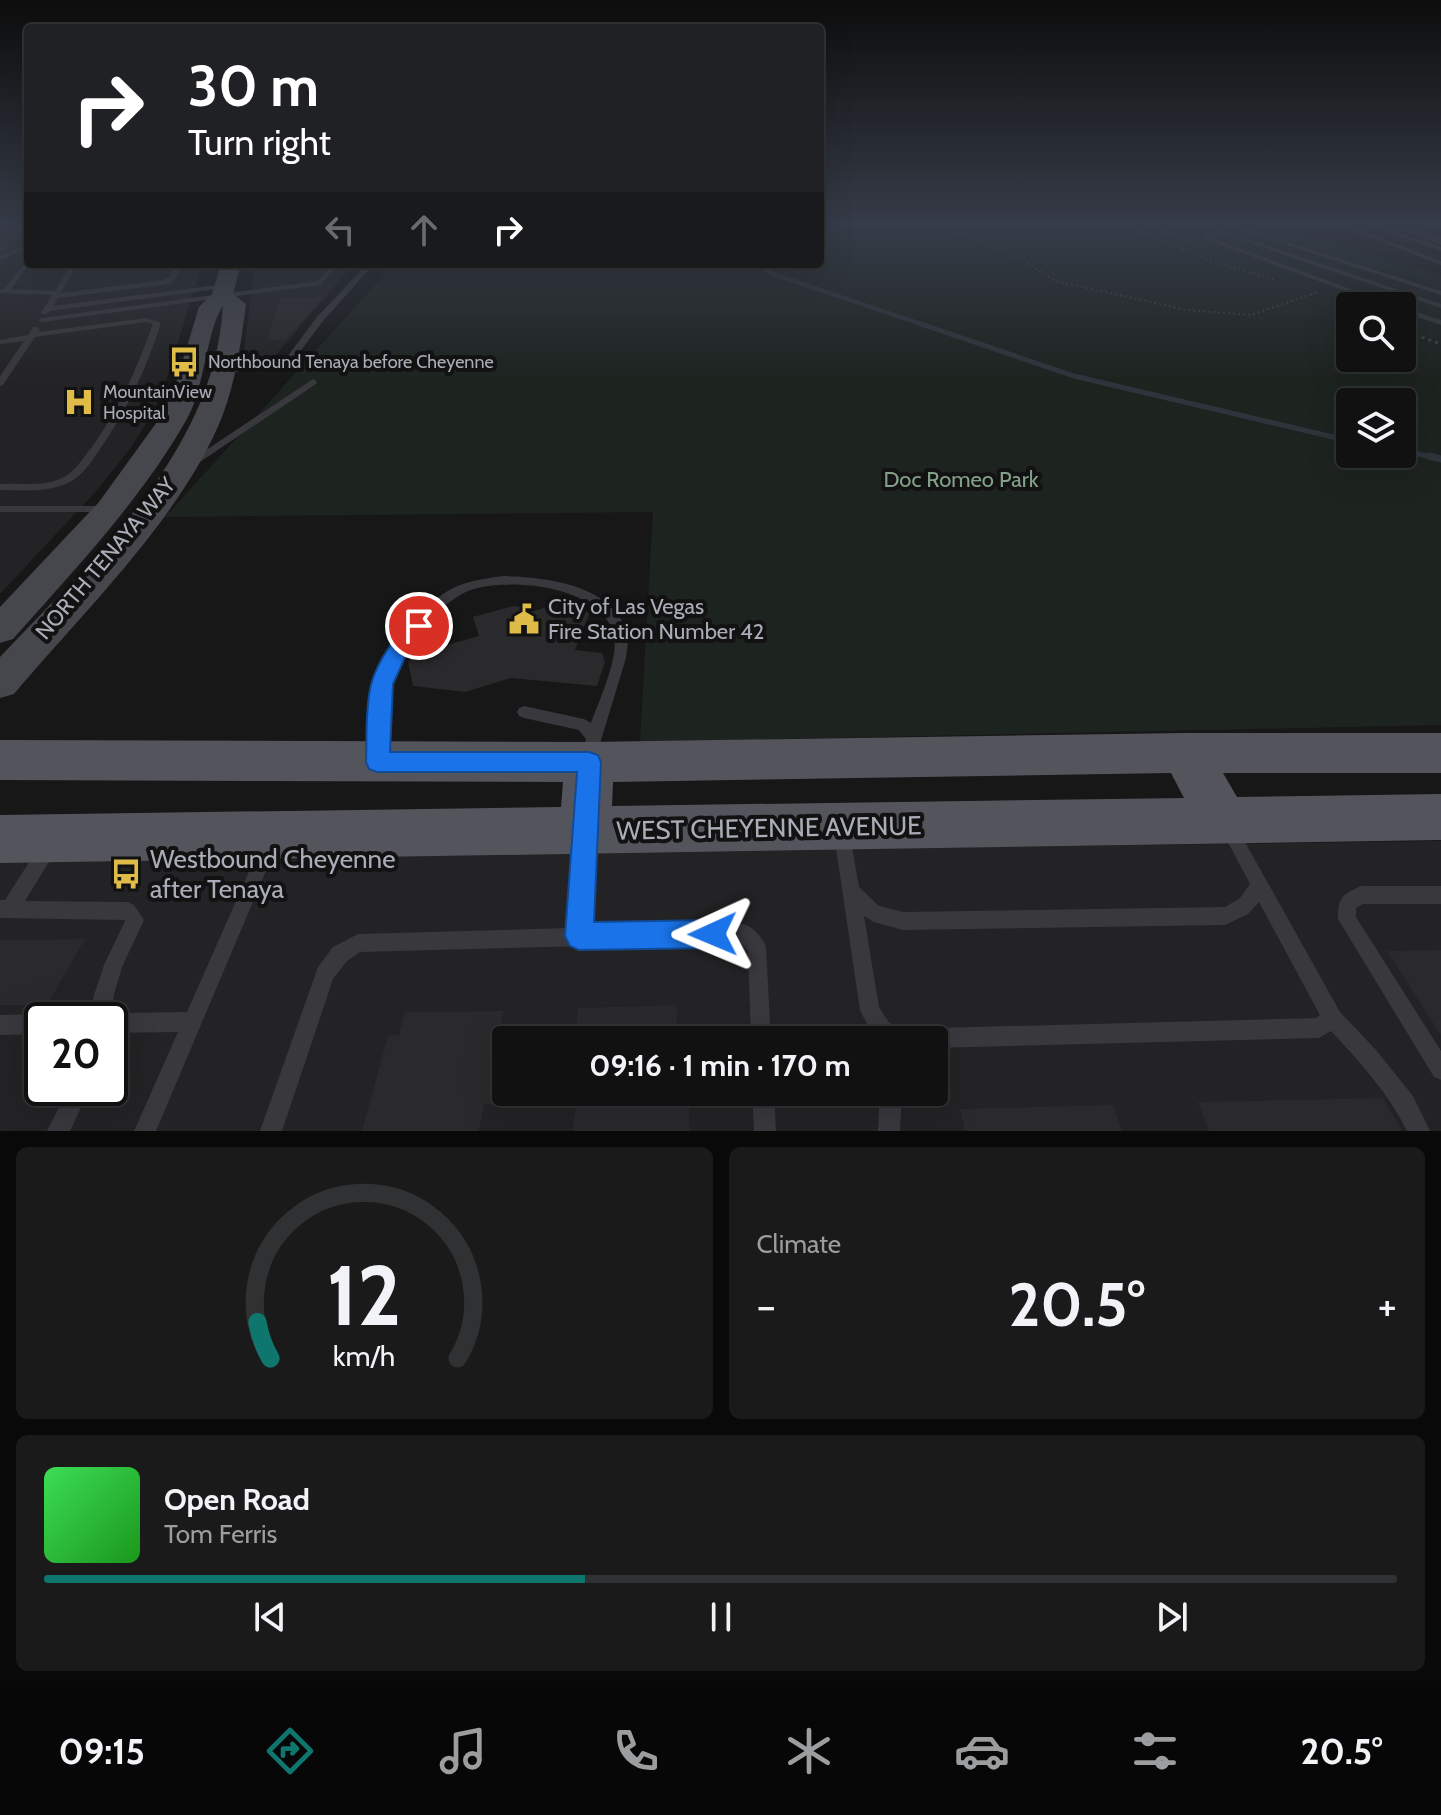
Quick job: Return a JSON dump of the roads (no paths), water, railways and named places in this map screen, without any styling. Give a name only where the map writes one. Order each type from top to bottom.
[{"type":"main road","name":"NORTH TENAYA WAY","points":[[0,630],[110,509],[175,416],[188,386],[210,307],[224,291],[228,276]]},
{"type":"main road","name":"NORTH TENAYA WAY","points":[[0,683],[142,519],[201,432],[222,372],[235,304],[224,291]]},
{"type":"main road","points":[[585,830],[591,749]]},
{"type":"main road","points":[[0,760],[377,762],[591,749],[1441,753]]},
{"type":"main road","points":[[1185,753],[1223,820]]},
{"type":"main road","name":"WEST CHEYENNE AVENUE","points":[[0,839],[1223,820],[1436,823]]},
{"type":"lane","points":[[0,383],[67,276]]},
{"type":"lane","points":[[3,291],[56,295],[166,282],[173,276]]},
{"type":"lane","points":[[47,309],[320,283],[326,276]]},
{"type":"lane","points":[[222,372],[275,365],[290,359],[320,319],[360,276]]},
{"type":"lane","points":[[1309,276],[1354,292]]},
{"type":"lane","points":[[1351,276],[1441,306]]},
{"type":"lane","points":[[1388,276],[1441,293]]},
{"type":"lane","points":[[42,320],[224,291]]},
{"type":"lane","points":[[1416,314],[1441,323]]},
{"type":"lane","points":[[0,342],[146,320],[157,323],[136,385],[117,419],[82,468],[65,482],[55,485],[0,487]]},
{"type":"lane","points":[[176,472],[313,382]]},
{"type":"lane","points":[[0,509],[110,509]]},
{"type":"lane","points":[[377,762],[382,684],[402,642],[461,589],[495,580],[559,585],[586,595],[604,610],[620,631],[618,662],[591,749]]},
{"type":"lane","points":[[524,712],[584,725],[591,749]]},
{"type":"lane","points":[[1223,820],[1332,1018],[1369,1057],[1405,1104],[1419,1131]]},
{"type":"lane","points":[[841,828],[870,1010],[880,1026]]},
{"type":"lane","points":[[579,936],[585,830]]},
{"type":"lane","points":[[145,1131],[273,835]]},
{"type":"lane","points":[[5,909],[54,839]]},
{"type":"lane","points":[[851,891],[874,913],[903,921],[1225,916],[1245,908],[1253,900],[1259,884]]},
{"type":"lane","points":[[1441,895],[1361,895],[1347,903],[1347,919],[1441,1070]]},
{"type":"lane","points":[[5,909],[128,911],[135,920],[113,965],[104,1002]]},
{"type":"lane","points":[[271,1131],[325,974],[340,954],[358,943],[744,933],[757,947],[760,1026]]},
{"type":"lane","points":[[948,1038],[1319,1028],[1332,1018]]},
{"type":"lane","points":[[128,1021],[192,1022]]},
{"type":"lane","points":[[0,1025],[24,1024]]},
{"type":"lane","points":[[58,1131],[71,1106]]},
{"type":"lane","points":[[764,1106],[765,1131]]},
{"type":"lane","points":[[889,1131],[890,1106]]},
{"type":"waterway","points":[[778,276],[927,326]]},
{"type":"waterway","points":[[921,324],[1074,376],[1336,438]]},
{"type":"waterway","points":[[1416,454],[1434,457]]},
{"type":"waterway","points":[[1429,456],[1434,457]]},
{"type":"waterway","points":[[1434,457],[1438,458]]},
{"type":"waterway","points":[[1434,457],[1441,459]]},
{"type":"place","name":"Northbound Tenaya before Cheyenne","points":[[184,362]]},
{"type":"place","name":"MountainView Hospital","points":[[79,402]]},
{"type":"place","name":"City of Las Vegas Fire Station Number 42","points":[[524,619]]},
{"type":"place","name":"Westbound Cheyenne after Tenaya","points":[[126,874]]},
{"type":"park label","name":"Doc Romeo Park","points":[[961,479]]}]
